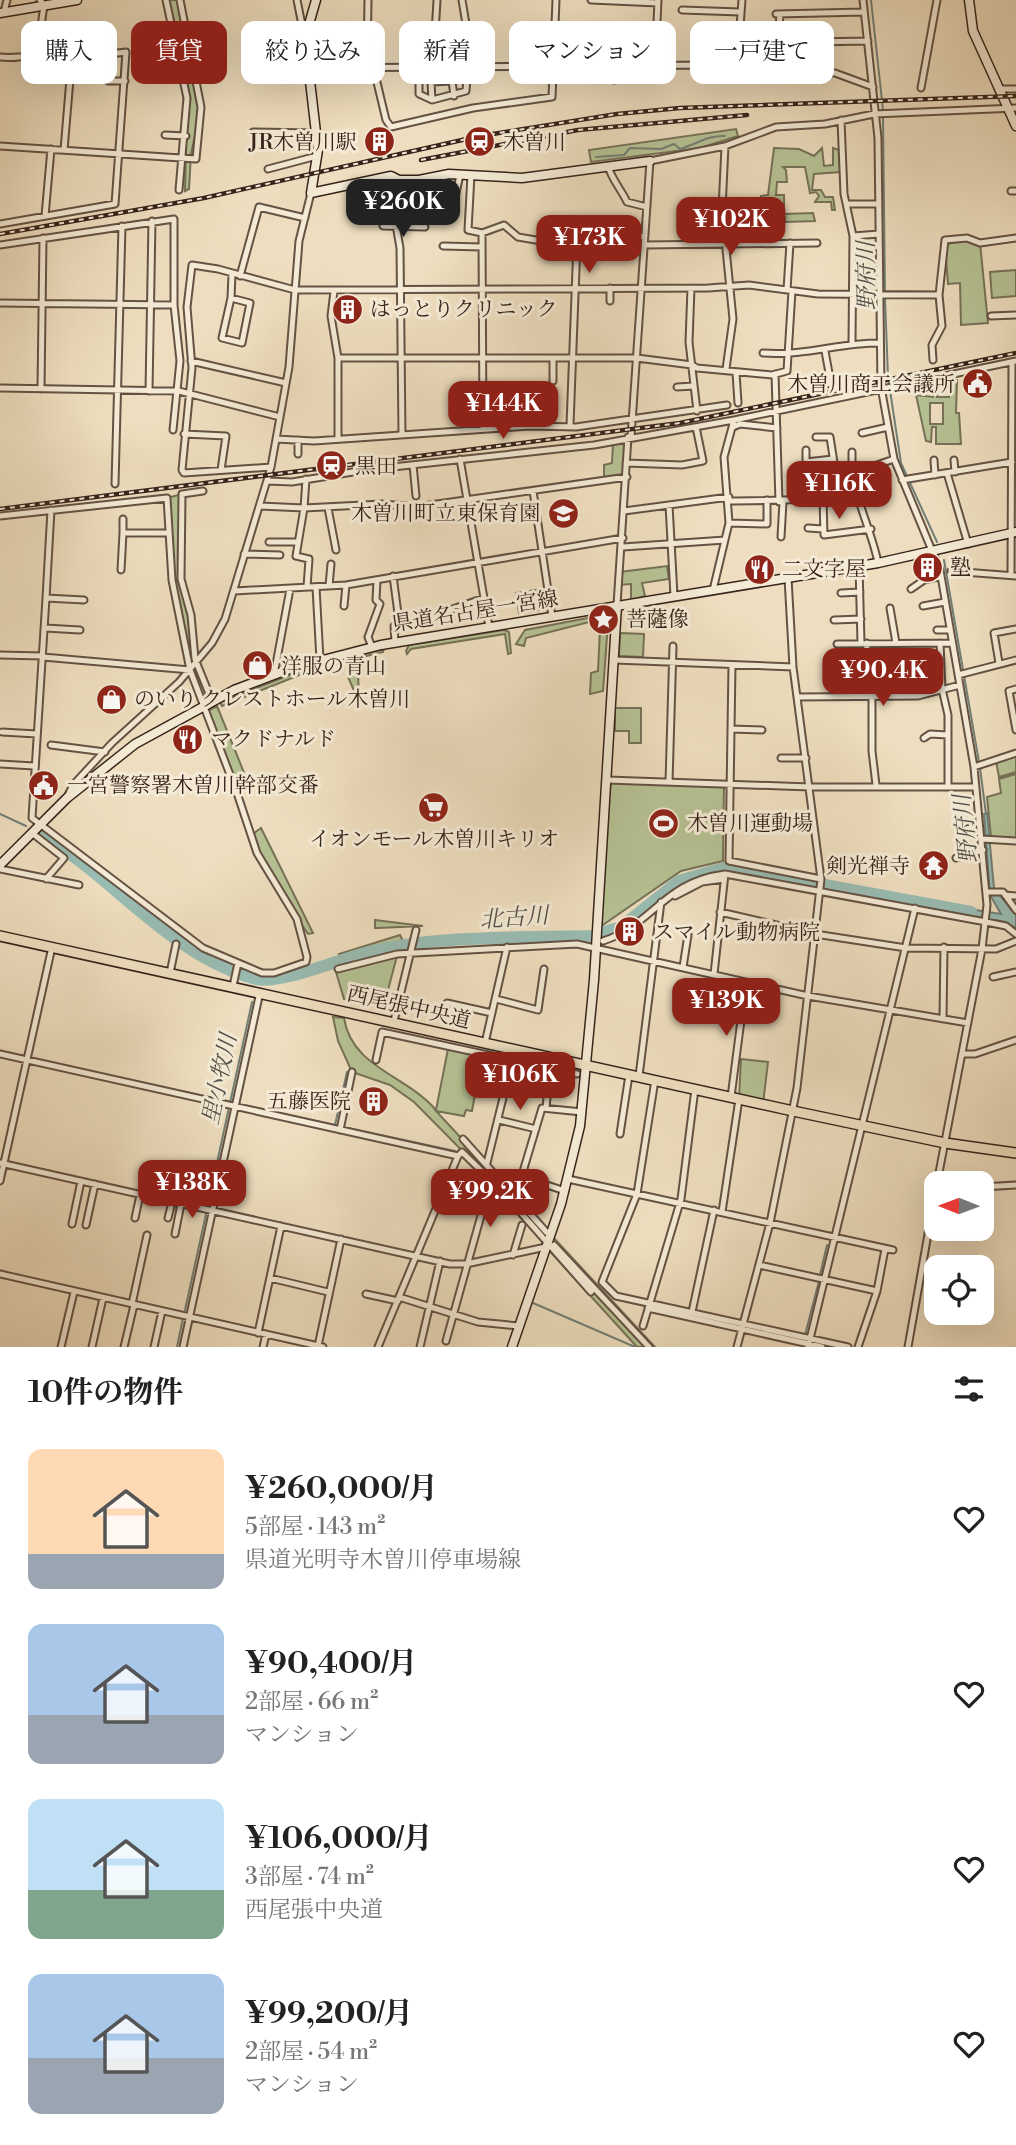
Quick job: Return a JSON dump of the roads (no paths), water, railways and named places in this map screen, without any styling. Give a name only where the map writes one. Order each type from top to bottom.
[{"type":"main road","points":[[2,12],[71,0]]},
{"type":"main road","points":[[310,21],[316,0]]},
{"type":"main road","points":[[969,0],[973,32],[998,89],[1012,108],[1016,126]]},
{"type":"main road","points":[[310,84],[317,133],[317,156],[311,193],[391,176],[399,180],[460,175],[522,178],[650,160]]},
{"type":"main road","name":"県道名古屋一宮線","points":[[0,867],[67,798],[135,744],[208,703],[274,675],[320,660],[395,642],[878,563],[1014,532]]},
{"type":"main road","points":[[512,1347],[565,1191],[582,1112],[598,945],[617,605]]},
{"type":"main road","name":"西尾張中央道","points":[[0,936],[170,973],[234,982],[260,992],[793,1111],[944,1143],[1016,1153]]},
{"type":"street","points":[[2,12],[8,0]]},
{"type":"street","points":[[166,0],[185,83],[186,136],[178,190]]},
{"type":"street","points":[[0,146],[196,159],[201,107],[180,0]]},
{"type":"street","points":[[297,0],[301,21]]},
{"type":"street","points":[[367,21],[368,0]]},
{"type":"street","points":[[436,21],[437,0]]},
{"type":"street","points":[[462,0],[465,21]]},
{"type":"street","points":[[555,21],[556,0]]},
{"type":"street","points":[[591,0],[658,1],[657,21]]},
{"type":"street","points":[[740,21],[742,0]]},
{"type":"street","points":[[863,0],[878,138],[881,295],[879,343],[882,387],[894,458],[941,576],[951,643],[962,674],[960,685],[978,766],[976,787],[986,840],[983,850],[988,892],[986,921],[939,1171]]},
{"type":"street","points":[[921,88],[937,0]]},
{"type":"street","points":[[40,21],[42,3]]},
{"type":"street","points":[[682,10],[740,12]]},
{"type":"street","points":[[778,21],[778,14],[864,12]]},
{"type":"street","points":[[834,41],[868,41]]},
{"type":"street","points":[[0,223],[115,204],[126,51],[117,52]]},
{"type":"street","points":[[0,57],[21,56]]},
{"type":"street","points":[[834,73],[873,87]]},
{"type":"street","points":[[117,81],[125,81]]},
{"type":"street","points":[[432,100],[431,82],[435,81],[452,81],[454,96]]},
{"type":"street","points":[[64,150],[70,84]]},
{"type":"street","points":[[378,84],[386,120],[391,127],[473,108],[552,97],[552,84]]},
{"type":"street","points":[[419,84],[419,94],[432,100],[466,91],[467,84]]},
{"type":"street","points":[[998,89],[1016,89]]},
{"type":"street","points":[[617,605],[650,160],[725,146],[776,127],[887,113],[1012,108]]},
{"type":"street","points":[[841,120],[847,204],[853,236],[852,343]]},
{"type":"street","points":[[253,132],[317,133]]},
{"type":"street","points":[[165,135],[186,136]]},
{"type":"street","points":[[725,146],[721,188],[733,320],[726,369]]},
{"type":"street","points":[[45,216],[51,149]]},
{"type":"street","points":[[268,169],[317,156]]},
{"type":"street","points":[[608,166],[611,178],[621,187],[627,202],[647,207]]},
{"type":"street","points":[[454,202],[460,175]]},
{"type":"street","points":[[471,175],[468,230],[482,233],[504,225],[517,237],[571,246],[614,233],[614,240],[645,236]]},
{"type":"street","points":[[399,180],[397,226],[402,435]]},
{"type":"street","points":[[67,798],[73,785],[190,670],[225,619],[271,467],[286,383],[299,241],[311,193]]},
{"type":"street","points":[[847,204],[879,204]]},
{"type":"street","points":[[240,276],[259,207],[305,218]]},
{"type":"street","points":[[0,246],[173,218],[174,305],[180,361],[173,430]]},
{"type":"street","points":[[149,391],[152,220]]},
{"type":"street","points":[[594,239],[595,221]]},
{"type":"street","points":[[115,484],[122,226]]},
{"type":"street","points":[[383,226],[425,227]]},
{"type":"street","points":[[482,233],[483,429]]},
{"type":"street","points":[[853,236],[879,234]]},
{"type":"street","points":[[41,389],[43,238]]},
{"type":"street","points":[[933,359],[932,345],[942,326],[939,295],[945,240],[967,238],[980,243],[1016,238]]},
{"type":"street","points":[[570,425],[577,243]]},
{"type":"street","points":[[338,358],[637,358],[692,365],[697,368],[726,369],[736,373],[775,374],[787,371],[790,243]]},
{"type":"street","points":[[645,245],[817,243]]},
{"type":"street","points":[[443,246],[482,247]]},
{"type":"street","points":[[778,264],[789,264]]},
{"type":"street","points":[[271,467],[184,473],[181,464],[191,361],[187,307],[190,266],[219,269],[295,290],[691,288],[749,285],[851,295],[939,295]]},
{"type":"street","points":[[231,298],[250,303],[242,343],[222,338],[231,298],[232,274]]},
{"type":"street","points":[[610,288],[610,302]]},
{"type":"street","points":[[691,288],[689,342],[697,411]]},
{"type":"street","points":[[334,291],[331,316],[338,358],[338,438]]},
{"type":"street","points":[[0,303],[174,305]]},
{"type":"street","points":[[991,316],[1016,315]]},
{"type":"street","points":[[763,353],[788,355],[825,351],[827,347],[852,343],[879,343]]},
{"type":"street","points":[[825,351],[831,384],[825,383]]},
{"type":"street","points":[[552,381],[553,358]]},
{"type":"street","points":[[191,361],[286,383]]},
{"type":"street","points":[[733,424],[775,411],[882,387],[1014,361],[1013,576],[951,571]]},
{"type":"street","points":[[736,373],[738,403]]},
{"type":"street","points":[[775,374],[781,537]]},
{"type":"street","points":[[917,390],[918,380]]},
{"type":"street","points":[[677,387],[694,386]]},
{"type":"street","points":[[0,388],[179,391],[258,414],[280,417]]},
{"type":"street","points":[[276,439],[570,425],[576,427],[727,405]]},
{"type":"street","points":[[713,590],[729,523],[724,457],[733,424]]},
{"type":"street","points":[[268,481],[306,479],[594,445],[696,427],[740,424],[777,428]]},
{"type":"street","points":[[863,433],[888,426]]},
{"type":"street","points":[[626,463],[682,465],[703,461],[696,427]]},
{"type":"street","points":[[184,434],[226,436],[221,470]]},
{"type":"street","points":[[816,437],[830,437],[835,469],[853,472],[894,458]]},
{"type":"street","points":[[298,440],[298,454]]},
{"type":"street","points":[[806,450],[806,461],[833,459]]},
{"type":"street","points":[[852,452],[854,487],[871,529],[878,563]]},
{"type":"street","points":[[460,460],[489,627]]},
{"type":"street","points":[[934,460],[935,475]]},
{"type":"street","points":[[954,460],[955,472]]},
{"type":"street","points":[[903,479],[1012,462]]},
{"type":"street","points":[[413,465],[416,496]]},
{"type":"street","points":[[947,474],[968,544]]},
{"type":"street","points":[[260,506],[328,508],[383,504],[416,507],[627,477]]},
{"type":"street","points":[[306,479],[296,556],[309,559],[307,587]]},
{"type":"street","points":[[624,511],[729,499],[781,502],[824,498],[854,487]]},
{"type":"street","points":[[51,510],[32,818],[203,948],[238,965],[262,973],[274,973],[299,967],[306,962],[307,957],[298,919],[257,853],[197,662],[191,615],[181,579],[182,494],[203,491]]},
{"type":"street","points":[[533,491],[552,617]]},
{"type":"street","points":[[0,516],[165,497],[168,505],[172,580],[190,670],[208,703]]},
{"type":"street","points":[[824,498],[824,535],[871,529]]},
{"type":"street","points":[[729,523],[766,524],[767,500]]},
{"type":"street","points":[[168,505],[183,505]]},
{"type":"street","points":[[668,505],[674,596]]},
{"type":"street","points":[[328,508],[337,550]]},
{"type":"street","points":[[121,570],[123,519]]},
{"type":"street","points":[[808,528],[823,529]]},
{"type":"street","points":[[123,533],[183,537]]},
{"type":"street","points":[[235,591],[345,585],[623,538]]},
{"type":"street","points":[[623,547],[725,540]]},
{"type":"street","points":[[268,542],[298,542]]},
{"type":"street","points":[[244,554],[281,555]]},
{"type":"street","points":[[330,586],[331,564]]},
{"type":"street","points":[[859,566],[864,695]]},
{"type":"street","points":[[393,576],[399,621]]},
{"type":"street","points":[[911,589],[924,580],[941,576]]},
{"type":"street","points":[[737,1347],[770,1223],[793,1111],[821,879],[793,667],[789,578]]},
{"type":"street","points":[[172,580],[181,579]]},
{"type":"street","points":[[372,647],[368,637],[380,604],[376,600],[377,580]]},
{"type":"street","points":[[344,606],[345,585]]},
{"type":"street","points":[[316,587],[320,660]]},
{"type":"street","points":[[274,675],[290,589]]},
{"type":"street","points":[[841,593],[860,592]]},
{"type":"street","points":[[46,598],[84,600]]},
{"type":"street","points":[[399,621],[413,623],[484,598]]},
{"type":"street","points":[[923,606],[945,602]]},
{"type":"street","points":[[890,608],[896,643]]},
{"type":"street","points":[[834,621],[861,619]]},
{"type":"street","points":[[395,642],[394,626],[399,621]]},
{"type":"street","points":[[45,628],[80,630]]},
{"type":"street","points":[[999,663],[994,633],[1016,629]]},
{"type":"street","points":[[937,630],[949,630]]},
{"type":"street","points":[[940,643],[942,689],[948,715],[948,786]]},
{"type":"street","points":[[837,644],[951,643]]},
{"type":"street","points":[[669,782],[673,646]]},
{"type":"street","points":[[0,655],[43,656],[190,670]]},
{"type":"street","points":[[615,660],[793,667]]},
{"type":"street","points":[[962,674],[1016,660]]},
{"type":"street","points":[[732,665],[729,861],[821,879]]},
{"type":"street","points":[[797,697],[918,696],[960,685]]},
{"type":"street","points":[[1016,690],[1009,691],[1016,730]]},
{"type":"street","points":[[873,695],[872,751],[876,785]]},
{"type":"street","points":[[731,729],[762,730]]},
{"type":"street","points":[[2,732],[37,734]]},
{"type":"street","points":[[924,738],[930,734],[948,734]]},
{"type":"street","points":[[51,745],[105,752]]},
{"type":"street","points":[[978,766],[1016,753]]},
{"type":"street","points":[[781,758],[806,758]]},
{"type":"street","points":[[0,764],[34,766]]},
{"type":"street","points":[[607,780],[810,787],[976,787]]},
{"type":"street","points":[[32,833],[64,858],[46,879]]},
{"type":"street","points":[[986,840],[1016,841]]},
{"type":"street","points":[[956,858],[983,850]]},
{"type":"street","points":[[0,867],[79,885]]},
{"type":"street","points":[[675,896],[702,882],[724,876]]},
{"type":"street","points":[[714,974],[724,876]]},
{"type":"street","points":[[598,945],[623,933],[684,885],[724,876],[820,889],[986,921],[1006,926],[1016,934]]},
{"type":"street","points":[[988,892],[1016,896]]},
{"type":"street","points":[[1002,894],[1016,909]]},
{"type":"street","points":[[620,1134],[634,1075],[661,902]]},
{"type":"street","points":[[809,1343],[915,908]]},
{"type":"street","points":[[720,912],[815,934],[906,948],[982,949],[996,948],[1016,941]]},
{"type":"street","points":[[394,1021],[416,930]]},
{"type":"street","points":[[683,967],[688,935]]},
{"type":"street","points":[[170,973],[176,944]]},
{"type":"street","points":[[338,969],[410,951],[598,945],[808,996],[968,1023]]},
{"type":"street","points":[[0,1181],[52,947]]},
{"type":"street","points":[[485,1043],[507,947]]},
{"type":"street","points":[[943,1019],[944,947]]},
{"type":"street","points":[[234,982],[238,965]]},
{"type":"street","points":[[496,999],[538,1010],[544,970]]},
{"type":"street","points":[[993,977],[1016,972]]},
{"type":"street","points":[[722,1212],[746,982]]},
{"type":"street","points":[[183,1347],[213,1211],[232,1107],[260,992]]},
{"type":"street","points":[[447,1003],[492,1013]]},
{"type":"street","points":[[376,1060],[382,1032],[577,1074]]},
{"type":"street","points":[[462,1050],[465,1038]]},
{"type":"street","points":[[962,1054],[975,1054],[1016,1040]]},
{"type":"street","points":[[487,1163],[515,1049]]},
{"type":"street","points":[[0,1054],[458,1156]]},
{"type":"street","points":[[546,1108],[551,1057]]},
{"type":"street","points":[[340,1130],[352,1072]]},
{"type":"street","points":[[656,1080],[637,1194],[602,1282],[616,1296],[742,1326]]},
{"type":"street","points":[[643,1326],[680,1203],[695,1089]]},
{"type":"street","points":[[516,1195],[541,1108],[582,1112]]},
{"type":"street","points":[[499,1121],[536,1129]]},
{"type":"street","points":[[463,1139],[516,1195],[549,1243],[591,1292]]},
{"type":"street","points":[[378,1347],[462,1152],[649,1347]]},
{"type":"street","points":[[2,1164],[440,1261],[466,1264],[513,1255],[549,1243]]},
{"type":"street","points":[[523,1177],[565,1191]]},
{"type":"street","points":[[568,1179],[893,1250]]},
{"type":"street","points":[[72,1224],[81,1181]]},
{"type":"street","points":[[86,1225],[95,1184]]},
{"type":"street","points":[[446,1341],[487,1194],[495,1184]]},
{"type":"street","points":[[994,1186],[1016,1185]]},
{"type":"street","points":[[135,1218],[140,1195]]},
{"type":"street","points":[[168,1218],[172,1202]]},
{"type":"street","points":[[175,1234],[181,1204]]},
{"type":"street","points":[[692,1312],[714,1210]]},
{"type":"street","points":[[513,1255],[522,1225]]},
{"type":"street","points":[[258,1333],[281,1226]]},
{"type":"street","points":[[124,1347],[147,1235]]},
{"type":"street","points":[[0,1274],[320,1346],[328,1292],[341,1239]]},
{"type":"street","points":[[908,1347],[927,1241]]},
{"type":"street","points":[[858,1347],[877,1291],[885,1249]]},
{"type":"street","points":[[420,1347],[440,1261]]},
{"type":"street","points":[[759,1265],[877,1291]]},
{"type":"street","points":[[270,1278],[328,1292]]},
{"type":"street","points":[[61,1347],[74,1292]]},
{"type":"street","points":[[366,1294],[398,1299],[478,1322],[519,1326]]},
{"type":"street","points":[[92,1347],[103,1298]]},
{"type":"street","points":[[649,1306],[692,1312],[822,1347]]},
{"type":"street","points":[[154,1347],[162,1311]]},
{"type":"street","points":[[263,1347],[266,1335]]},
{"type":"street","points":[[809,1343],[848,1347]]},
{"type":"water","points":[[987,813],[994,888],[1016,915],[1016,928],[1005,922],[955,913],[956,907],[1001,914],[990,895],[984,814]]},
{"type":"waterway","name":"野府川","points":[[871,0],[883,110]]},
{"type":"waterway","name":"野府川","points":[[883,116],[885,292]]},
{"type":"waterway","points":[[596,157],[624,155],[630,148],[661,149],[674,144],[680,149],[708,138],[725,136]]},
{"type":"waterway","name":"野府川","points":[[885,298],[888,377],[901,463],[937,542]]},
{"type":"waterway","name":"野府川","points":[[944,560],[979,762]]},
{"type":"waterway","name":"野府川","points":[[980,768],[986,814]]},
{"type":"waterway","name":"北古川","points":[[0,814],[26,826]]},
{"type":"waterway","name":"北古川","points":[[40,834],[197,953],[225,968],[266,980],[311,970],[369,952],[424,943],[480,938],[592,936],[621,927],[679,881],[727,867],[971,912]]},
{"type":"waterway","name":"里小牧川","points":[[208,1204],[252,1002]]},
{"type":"waterway","points":[[239,1104],[335,1125],[347,1072]]},
{"type":"waterway","points":[[126,1079],[232,1102]]},
{"type":"waterway","points":[[343,1127],[455,1151]]},
{"type":"waterway","name":"里小牧川","points":[[185,1310],[206,1214]]},
{"type":"waterway","points":[[820,1275],[827,1245]]},
{"type":"waterway","points":[[805,1335],[819,1281]]},
{"type":"waterway","points":[[533,1303],[635,1347]]},
{"type":"waterway","name":"里小牧川","points":[[177,1347],[183,1318]]},
{"type":"railway","points":[[0,234],[204,198],[480,136],[617,114],[680,108],[1016,96]]},
{"type":"railway","points":[[421,160],[578,130],[747,115]]},
{"type":"railway","points":[[0,509],[680,423],[1016,353]]},
{"type":"place","name":"JR木曽川駅","points":[[380,142]]},
{"type":"place","name":"木曽川","points":[[480,142]]},
{"type":"place","name":"はっとりクリニック","points":[[347,309]]},
{"type":"place","name":"木曽川商工会議所","points":[[978,384]]},
{"type":"place","name":"黒田","points":[[332,466]]},
{"type":"place","name":"木曽川町立東保育園","points":[[563,513]]},
{"type":"place","name":"塾","points":[[927,567]]},
{"type":"place","name":"二文字屋","points":[[759,569]]},
{"type":"place","name":"菩薩像","points":[[603,619]]},
{"type":"place","name":"洋服の青山","points":[[258,666]]},
{"type":"place","name":"のいり クレストホール木曽川","points":[[111,699]]},
{"type":"place","name":"マクドナルド","points":[[188,739]]},
{"type":"place","name":"一宮警察署木曽川幹部交番","points":[[44,785]]},
{"type":"place","name":"イオンモール木曽川キリオ","points":[[434,807]]},
{"type":"place","name":"木曽川運動場","points":[[664,823]]},
{"type":"place","name":"剣光禅寺","points":[[933,866]]},
{"type":"place","name":"スマイル動物病院","points":[[630,932]]},
{"type":"place","name":"五藤医院","points":[[374,1101]]}]
